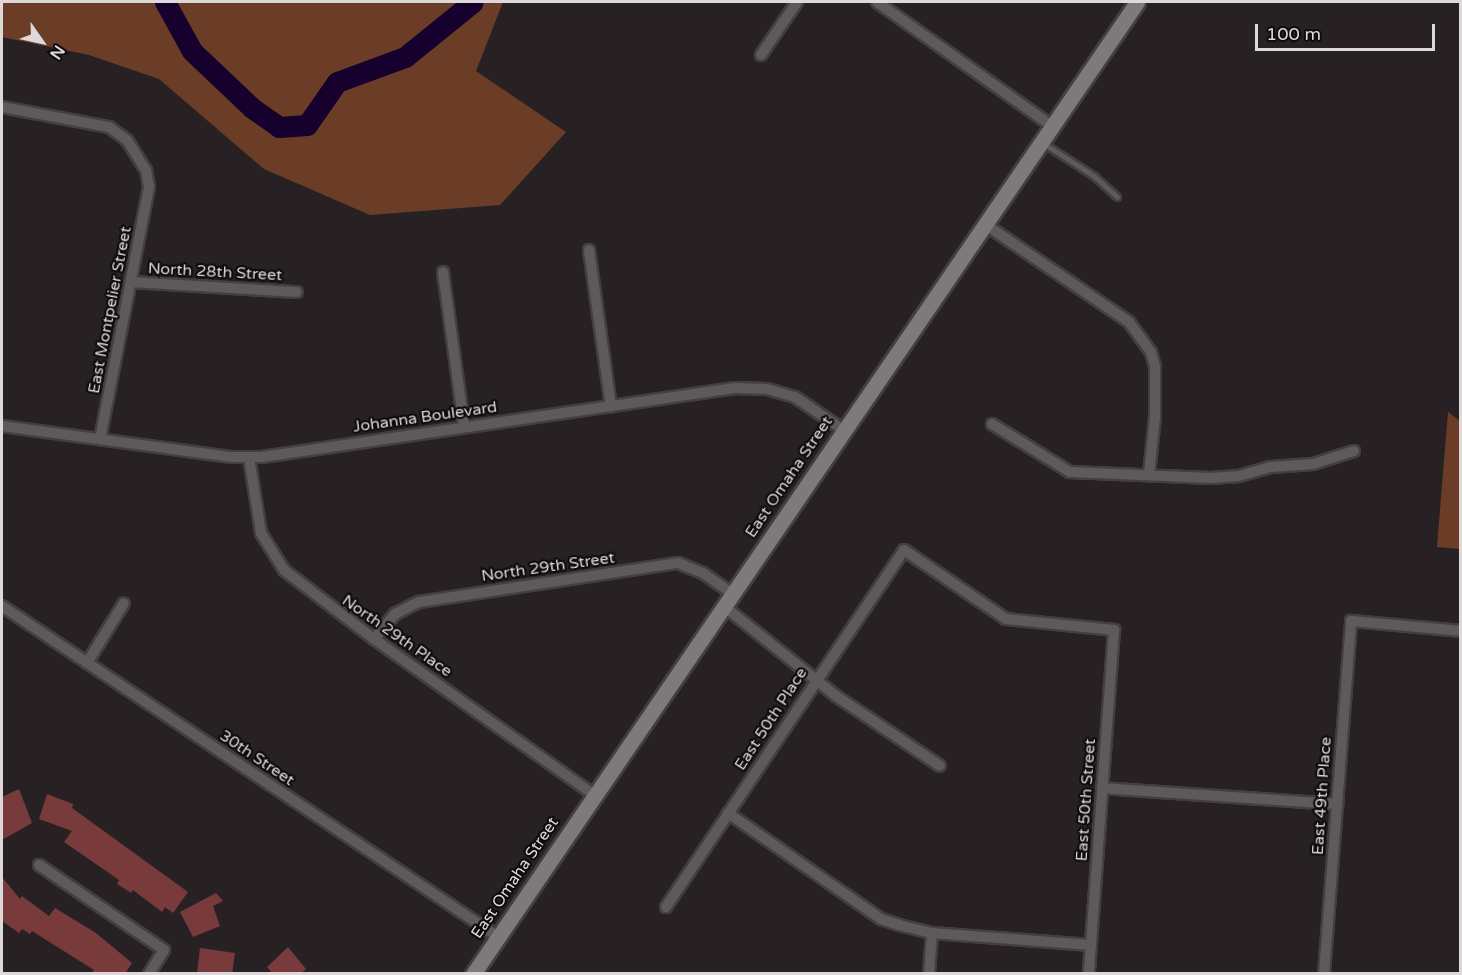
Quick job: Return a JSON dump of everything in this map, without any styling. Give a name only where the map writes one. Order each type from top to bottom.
[{"type":"street","points":[[761,55],[797,2]]},
{"type":"street","points":[[877,2],[1052,126]]},
{"type":"street","name":"East Omaha Street","points":[[473,974],[725,607],[732,593],[842,429],[986,225],[1137,2]]},
{"type":"street","name":"East Montpelier Street","points":[[2,109],[109,127],[127,140],[140,156],[149,187],[100,439]]},
{"type":"street","points":[[986,225],[1129,322],[1151,352],[1155,367],[1155,416],[1149,475]]},
{"type":"street","points":[[589,250],[611,406]]},
{"type":"street","points":[[442,272],[464,425]]},
{"type":"street","name":"North 28th Street","points":[[132,282],[297,292]]},
{"type":"street","name":"Johanna Boulevard","points":[[2,426],[249,457],[735,388],[767,389],[795,397],[842,429]]},
{"type":"street","points":[[992,424],[1071,472],[1239,476],[1271,466],[1313,464],[1354,451]]},
{"type":"street","name":"North 29th Place","points":[[249,457],[256,516],[270,553],[298,584],[594,795]]},
{"type":"street","name":"East 50th Street","points":[[904,550],[1005,619],[1114,630],[1089,974]]},
{"type":"street","name":"East 50th Place","points":[[666,907],[816,678],[904,550]]},
{"type":"street","name":"North 29th Street","points":[[374,639],[395,614],[419,602],[678,563],[703,573],[732,593]]},
{"type":"street","points":[[87,663],[124,603]]},
{"type":"street","name":"30th Street","points":[[2,606],[497,936]]},
{"type":"street","points":[[725,607],[816,678],[940,766]]},
{"type":"street","name":"East 49th Place","points":[[1324,974],[1351,621],[1461,632]]},
{"type":"street","points":[[1102,788],[1337,804]]},
{"type":"street","points":[[728,813],[881,919],[932,933],[1091,945]]},
{"type":"street","points":[[39,865],[164,950],[149,974]]},
{"type":"street","points":[[929,974],[932,933]]},
{"type":"lane","points":[[1042,142],[1094,176],[1117,197]]},
{"type":"shaded area","points":[[2,2],[503,2],[476,71],[566,132],[500,205],[370,215],[264,169],[159,79],[89,55],[2,37]]},
{"type":"shaded area","points":[[1448,412],[1460,421],[1460,549],[1437,547]]},
{"type":"building","points":[[19,789],[32,823],[2,840],[2,797]]},
{"type":"building","points":[[47,794],[73,804],[72,808],[188,892],[173,913],[165,907],[162,912],[133,890],[131,893],[117,884],[119,880],[64,842],[72,831],[39,819]]},
{"type":"building","points":[[2,877],[20,899],[22,896],[49,916],[55,908],[96,933],[132,963],[125,974],[91,974],[94,970],[32,931],[30,934],[22,929],[19,933],[2,921]]},
{"type":"building","points":[[216,893],[223,901],[213,906],[220,926],[193,937],[180,912]]},
{"type":"building","points":[[288,947],[306,969],[300,974],[273,974],[267,967]]},
{"type":"building","points":[[200,948],[235,953],[232,974],[197,974]]},
{"type":"waterway","points":[[165,2],[192,51],[252,108],[279,127],[307,125],[337,82],[405,57],[473,2]]}]
